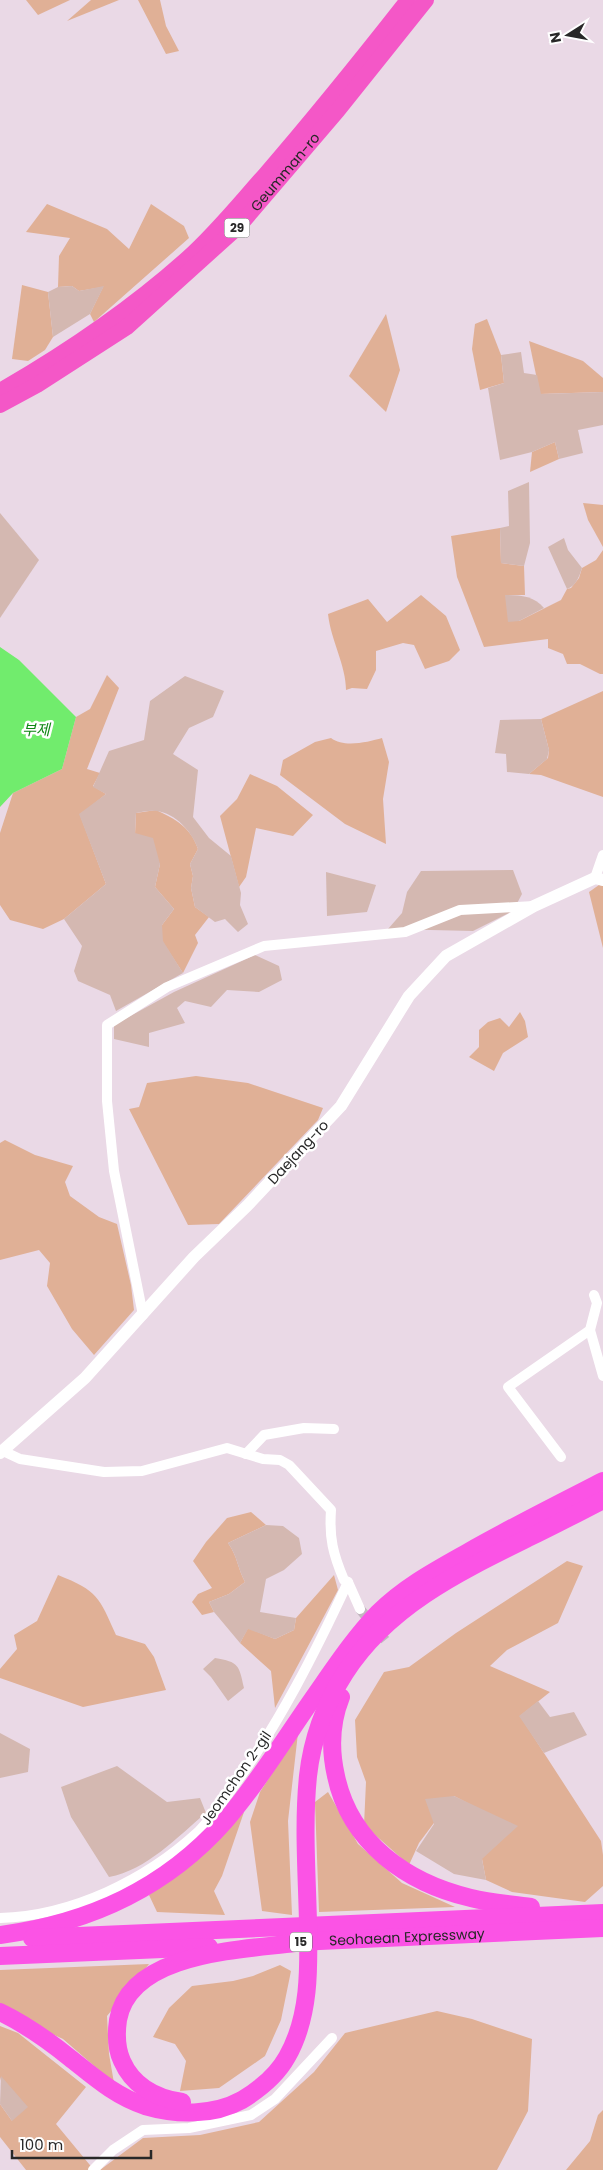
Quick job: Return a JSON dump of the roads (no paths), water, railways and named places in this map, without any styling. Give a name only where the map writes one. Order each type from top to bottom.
[{"type":"highway","name":"Geumman-ro","points":[[0,391],[32,373],[136,301],[189,257],[234,210],[332,98],[408,0]]},
{"type":"highway","name":"Geumman-ro","points":[[0,405],[36,386],[128,327],[239,226],[338,110],[426,0]]},
{"type":"highway","points":[[0,1935],[38,1929],[92,1913],[137,1893],[177,1866],[225,1821],[358,1635],[397,1596],[424,1577],[516,1525],[603,1481]]},
{"type":"highway","points":[[303,1909],[306,1806],[308,1775],[313,1748],[330,1700],[344,1674],[362,1649],[384,1626],[424,1593],[448,1578],[603,1500]]},
{"type":"highway","points":[[384,1626],[367,1650],[345,1689],[338,1704],[334,1723],[333,1762],[338,1785],[346,1808],[360,1832],[376,1850],[396,1867],[446,1891],[490,1902],[598,1913]]},
{"type":"highway","points":[[0,2012],[38,2034],[104,2086],[124,2098],[166,2112],[207,2111],[236,2103],[253,2093],[271,2077],[287,2057],[304,2010],[303,1909],[298,1809],[303,1757],[314,1717],[344,1656]]},
{"type":"highway","name":"Seohaean Expressway","points":[[0,1939],[598,1913]]},
{"type":"highway","name":"Seohaean Expressway","points":[[0,1956],[603,1928]]},
{"type":"highway","points":[[295,1943],[194,1958],[166,1966],[145,1978],[126,1999],[119,2016],[117,2046],[124,2066],[144,2089],[154,2095],[174,2101],[193,2102],[207,2100],[222,2096],[240,2087],[268,2063],[283,2038],[304,1962]]},
{"type":"street","points":[[599,879],[603,855]]},
{"type":"street","name":"Daejang-ro","points":[[1,1452],[85,1378],[194,1258],[247,1206],[341,1106],[409,996],[446,956],[534,906],[599,879]]},
{"type":"street","points":[[143,1315],[114,1171],[107,1101],[107,1025],[167,987],[264,946],[405,932],[460,910],[534,906]]},
{"type":"street","points":[[594,1295],[597,1303],[590,1330],[603,1376]]},
{"type":"street","points":[[561,1457],[508,1387],[590,1330]]},
{"type":"street","points":[[246,1454],[264,1435],[304,1428],[334,1429]]},
{"type":"street","points":[[1,1452],[20,1459],[104,1472],[142,1472],[227,1448],[263,1459],[280,1460],[289,1465],[331,1510],[330,1532],[333,1555],[360,1609]]},
{"type":"street","name":"Jeomchon 2-gil","points":[[0,1918],[50,1912],[85,1901],[140,1875],[162,1861],[199,1831],[252,1761],[266,1738],[299,1681],[348,1582]]},
{"type":"street","points":[[93,2170],[113,2150],[143,2130],[189,2128],[251,2115],[276,2100],[332,2038]]},
{"type":"water","name":"부제","points":[[0,647],[19,660],[76,717],[62,769],[13,793],[0,807]]},
{"type":"tunnel","points":[[360,1609],[386,1641]]}]
